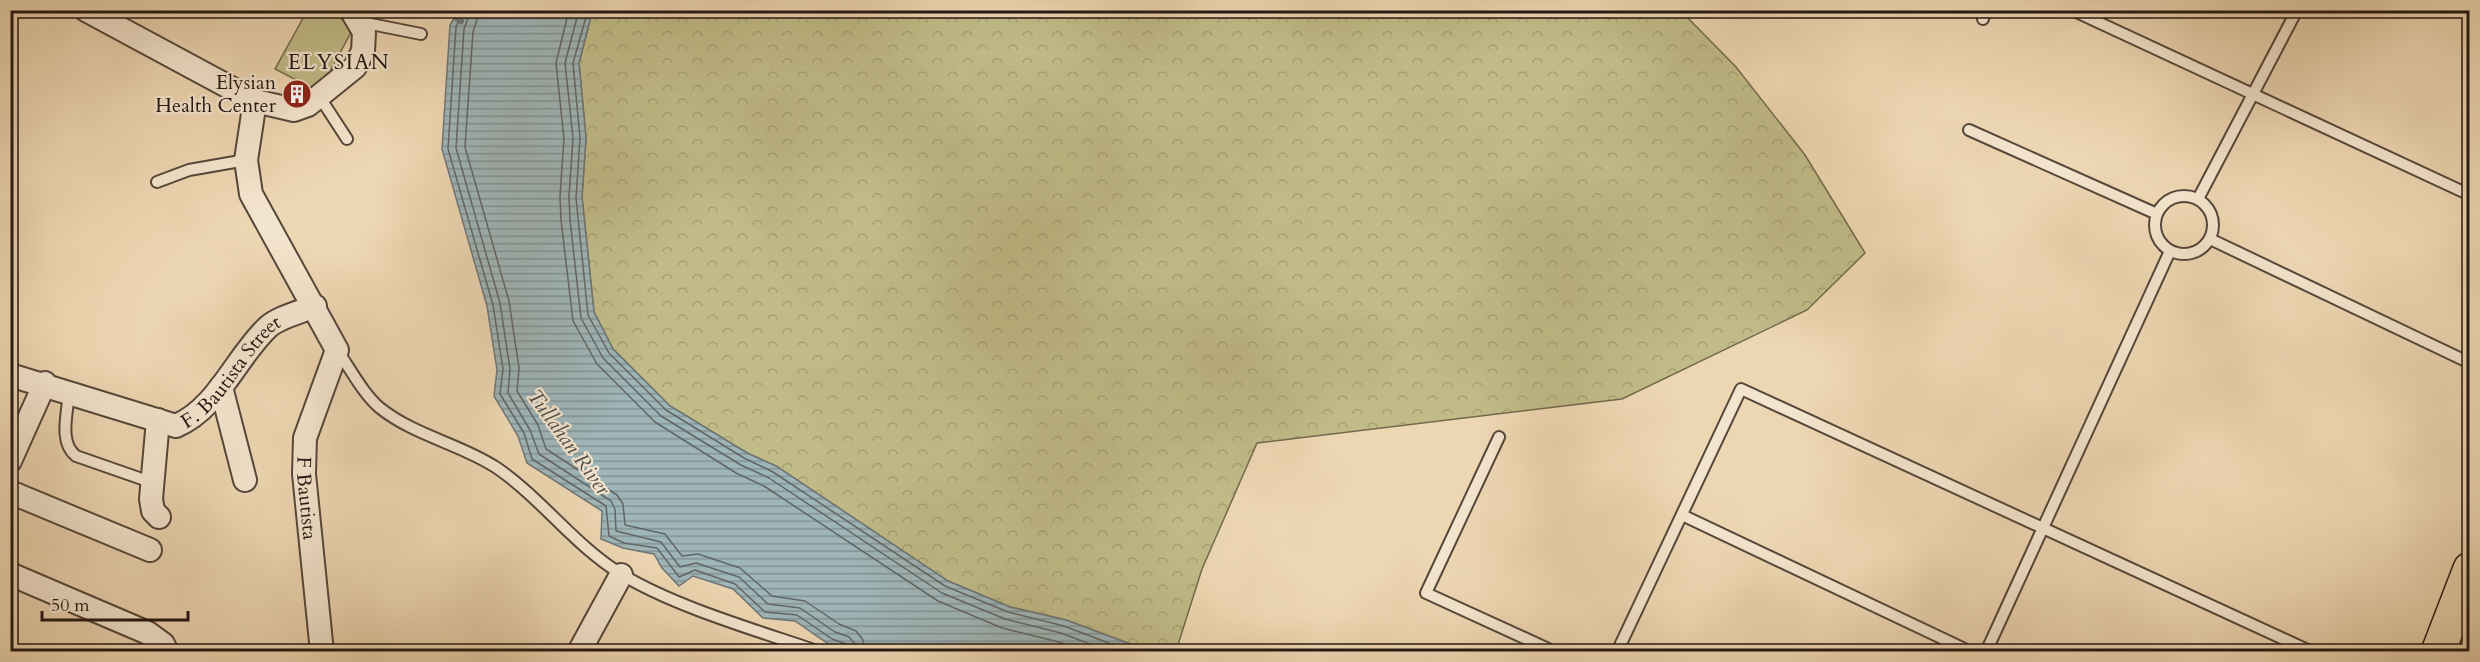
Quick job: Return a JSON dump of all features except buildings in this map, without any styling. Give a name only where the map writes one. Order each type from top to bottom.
[{"type":"highway","points":[[2438,651],[2469,569]]},
{"type":"street","points":[[86,10],[255,101],[294,110],[308,105],[355,67],[363,51],[364,32],[356,16]]},
{"type":"street","points":[[255,101],[246,160],[251,194],[315,306],[337,350]]},
{"type":"street","name":"F. Bautista Street","points":[[10,375],[45,383],[176,426],[186,422],[221,387],[269,325],[315,306]]},
{"type":"street","name":"F Bautista","points":[[320,641],[304,474],[306,438],[337,350]]},
{"type":"street","points":[[10,461],[45,383]]},
{"type":"street","points":[[221,387],[245,480]]},
{"type":"street","points":[[158,420],[151,499],[153,511],[159,517]]},
{"type":"street","points":[[10,492],[150,550]]},
{"type":"street","points":[[10,574],[148,633],[163,644],[167,651]]},
{"type":"street","points":[[579,651],[621,575]]},
{"type":"street","points":[[309,651],[320,641]]},
{"type":"lane","points":[[2072,10],[2469,195]]},
{"type":"lane","points":[[2198,199],[2297,10]]},
{"type":"lane","points":[[356,16],[421,34]]},
{"type":"lane","points":[[319,96],[347,139]]},
{"type":"lane","points":[[1969,130],[2157,214]]},
{"type":"lane","points":[[158,182],[189,170],[246,160]]},
{"type":"lane","points":[[2182,195],[2198,199],[2207,207],[2213,220],[2210,239],[2194,253],[2182,254],[2170,251],[2160,243],[2155,231],[2157,214],[2169,199],[2182,195]]},
{"type":"lane","points":[[2210,239],[2469,363]]},
{"type":"lane","points":[[1986,651],[2170,251]]},
{"type":"lane","points":[[337,350],[378,407],[402,423],[495,467],[518,484],[583,547],[621,575],[687,605],[820,651]]},
{"type":"lane","points":[[1617,651],[1741,389],[2043,530],[2312,651]]},
{"type":"lane","points":[[69,391],[66,435],[67,446],[71,452],[142,479]]},
{"type":"lane","points":[[1499,437],[1425,593],[1555,651]]},
{"type":"lane","points":[[1682,515],[1971,651]]},
{"type":"green space","points":[[596,10],[1681,11],[1736,67],[1805,155],[1865,253],[1807,310],[1622,399],[1257,443],[1202,569],[1176,651],[1149,651],[1066,620],[1010,607],[948,581],[776,466],[747,453],[670,406],[613,349],[594,312],[582,197],[586,138],[579,63],[591,16]]},
{"type":"green space","points":[[307,11],[333,11],[356,23],[319,92],[275,69]]},
{"type":"water","name":"Tullahan River","points":[[459,10],[596,11],[591,16],[579,63],[586,138],[582,197],[594,312],[613,349],[670,406],[747,453],[776,466],[948,581],[1010,607],[1066,620],[1149,651],[850,651],[830,645],[795,621],[763,618],[733,589],[693,576],[679,586],[662,568],[654,554],[623,548],[601,539],[602,511],[527,463],[518,436],[494,396],[497,370],[487,306],[442,149],[450,25]]},
{"type":"waterway","points":[[445,10],[461,21]]},
{"type":"place","name":"Elysian Health Center","points":[[297,94]]},
{"type":"district","name":"ELYSIAN","points":[[339,62]]}]
